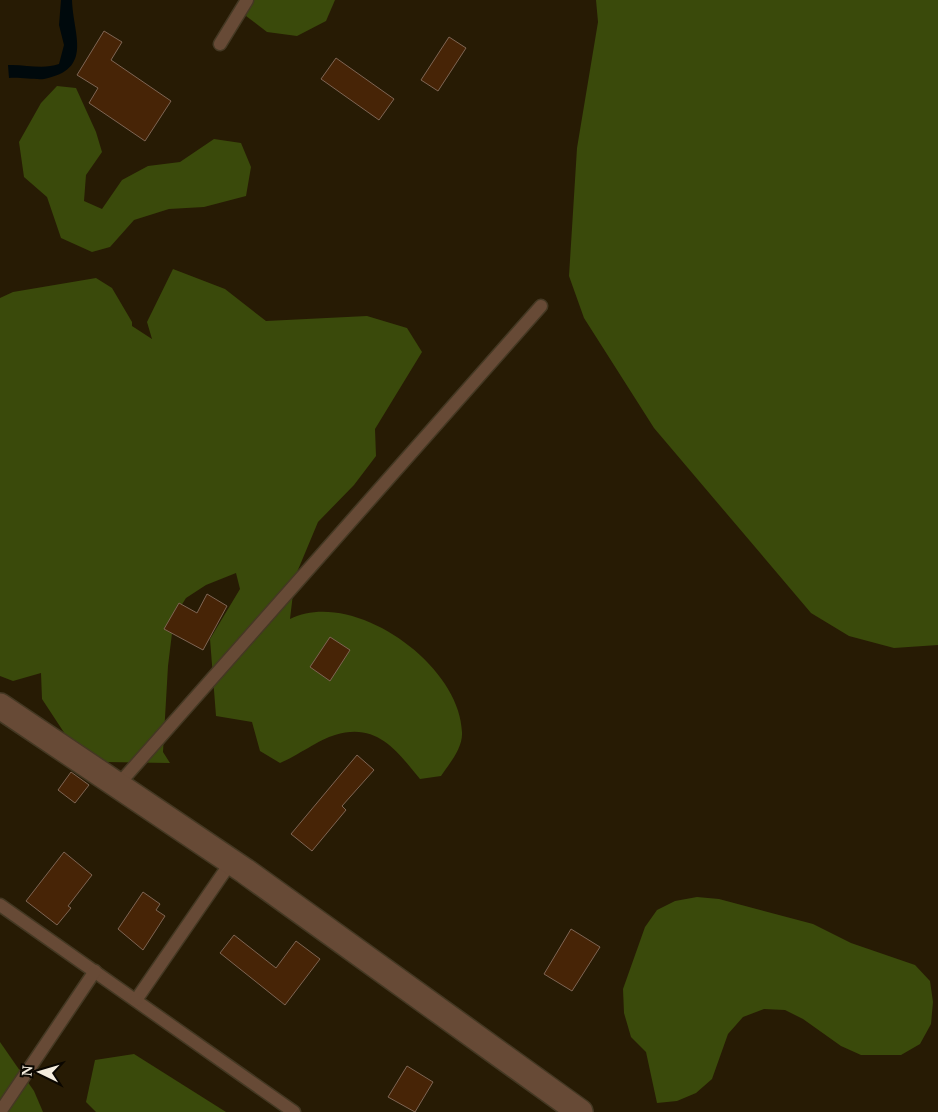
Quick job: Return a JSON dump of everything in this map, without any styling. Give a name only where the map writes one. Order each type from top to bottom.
[{"type":"street","points":[[0,706],[230,862],[580,1112]]},
{"type":"lane","points":[[220,44],[247,0]]},
{"type":"lane","points":[[118,785],[541,306]]},
{"type":"lane","points":[[136,1000],[230,862]]},
{"type":"lane","points":[[0,905],[294,1112]]},
{"type":"lane","points":[[0,1112],[95,971]]},
{"type":"green space","points":[[250,0],[335,0],[326,21],[297,36],[267,32],[246,16]]},
{"type":"green space","points":[[596,0],[938,0],[938,645],[894,648],[849,636],[811,613],[654,428],[584,318],[569,276],[577,148],[598,22]]},
{"type":"green space","points":[[57,86],[76,88],[96,132],[102,152],[86,175],[84,201],[102,209],[122,180],[148,166],[180,162],[214,139],[241,143],[251,167],[246,196],[204,207],[169,209],[134,220],[110,247],[92,252],[61,238],[47,197],[24,177],[19,142],[41,103]]},
{"type":"green space","points":[[173,269],[225,289],[266,321],[367,316],[407,328],[422,352],[375,429],[376,456],[354,485],[318,522],[295,577],[290,619],[315,612],[343,614],[372,623],[399,638],[423,658],[443,681],[457,706],[462,732],[458,750],[441,776],[420,779],[394,749],[385,742],[363,732],[350,732],[329,737],[280,763],[260,751],[252,722],[216,716],[210,639],[240,589],[236,573],[206,585],[186,598],[174,617],[168,666],[163,752],[170,763],[105,762],[82,751],[65,734],[42,699],[41,673],[13,681],[0,676],[0,298],[13,292],[96,278],[112,288],[132,322],[132,326],[152,339],[147,322]]},
{"type":"green space","points":[[697,897],[719,899],[813,924],[851,943],[915,965],[930,981],[933,1002],[931,1024],[920,1044],[901,1055],[861,1055],[841,1046],[803,1019],[785,1010],[764,1009],[743,1017],[728,1034],[712,1079],[696,1093],[677,1101],[657,1103],[646,1052],[631,1037],[624,1013],[623,989],[645,927],[657,910],[675,901]]},
{"type":"green space","points":[[0,1042],[34,1091],[43,1112],[0,1112]]},
{"type":"green space","points":[[134,1054],[226,1112],[96,1112],[86,1102],[95,1060]]},
{"type":"shaded area","points":[[61,0],[72,0],[77,49],[75,59],[70,67],[60,74],[44,79],[9,78],[8,65],[40,67],[59,64],[64,45],[59,25]]},
{"type":"building","points":[[104,31],[122,42],[111,60],[171,101],[145,141],[89,103],[98,88],[77,75]]},
{"type":"building","points":[[449,37],[466,48],[438,91],[421,80]]},
{"type":"building","points":[[336,58],[394,99],[379,120],[321,79]]},
{"type":"building","points":[[207,594],[227,606],[203,650],[164,629],[179,603],[197,613]]},
{"type":"building","points":[[330,637],[350,650],[330,681],[310,667]]},
{"type":"building","points":[[357,755],[374,770],[342,806],[346,810],[312,851],[291,834]]},
{"type":"building","points":[[71,772],[89,785],[75,803],[58,790]]},
{"type":"building","points":[[64,852],[92,875],[68,906],[71,908],[57,925],[26,901]]},
{"type":"building","points":[[143,892],[160,904],[156,910],[165,916],[143,950],[118,929]]},
{"type":"building","points":[[571,929],[600,947],[572,991],[544,974]]},
{"type":"building","points":[[234,935],[276,968],[296,941],[320,959],[285,1005],[220,953]]},
{"type":"building","points":[[407,1066],[433,1082],[415,1112],[388,1097]]}]
